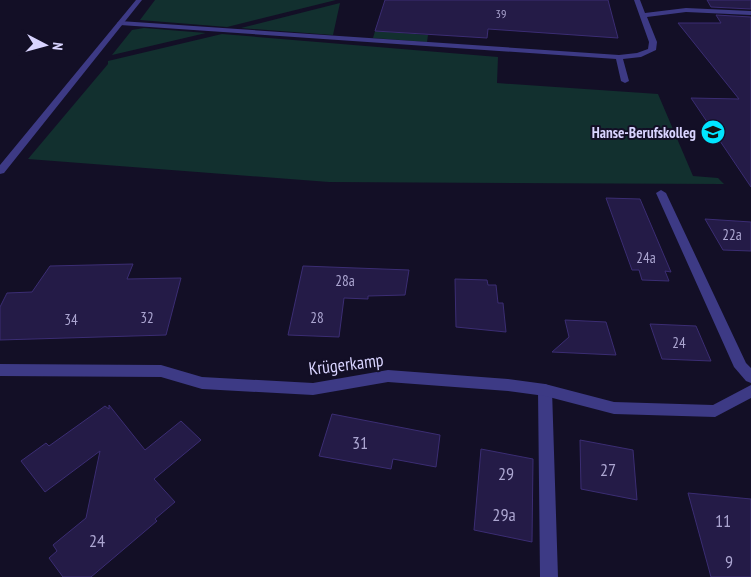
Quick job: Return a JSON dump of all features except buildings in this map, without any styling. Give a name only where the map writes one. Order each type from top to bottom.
[{"type":"street","points":[[0,171],[3,162],[139,0]]},
{"type":"street","points":[[120,23],[619,57],[638,55],[652,50],[653,42],[637,0]]},
{"type":"street","points":[[679,0],[686,10]]},
{"type":"street","points":[[642,15],[686,10],[751,13]]},
{"type":"street","points":[[619,57],[625,81]]},
{"type":"street","points":[[661,193],[741,367],[751,377]]},
{"type":"street","name":"Krügerkamp","points":[[0,370],[161,371],[202,384],[313,389],[388,376],[508,385],[545,390],[614,408],[715,411],[751,392]]},
{"type":"street","points":[[545,390],[548,577]]},
{"type":"green space","points":[[155,0],[336,0],[227,27],[140,20]]},
{"type":"green space","points":[[340,3],[333,35],[241,28]]},
{"type":"green space","points":[[144,28],[206,33],[112,55],[132,30]]},
{"type":"green space","points":[[375,31],[428,35],[427,42],[373,38]]},
{"type":"green space","points":[[222,34],[498,57],[497,83],[658,94],[693,176],[718,178],[724,184],[329,182],[28,159],[108,64],[108,61]]},
{"type":"place","name":"Hanse-Berufskolleg","points":[[713,132]]}]
